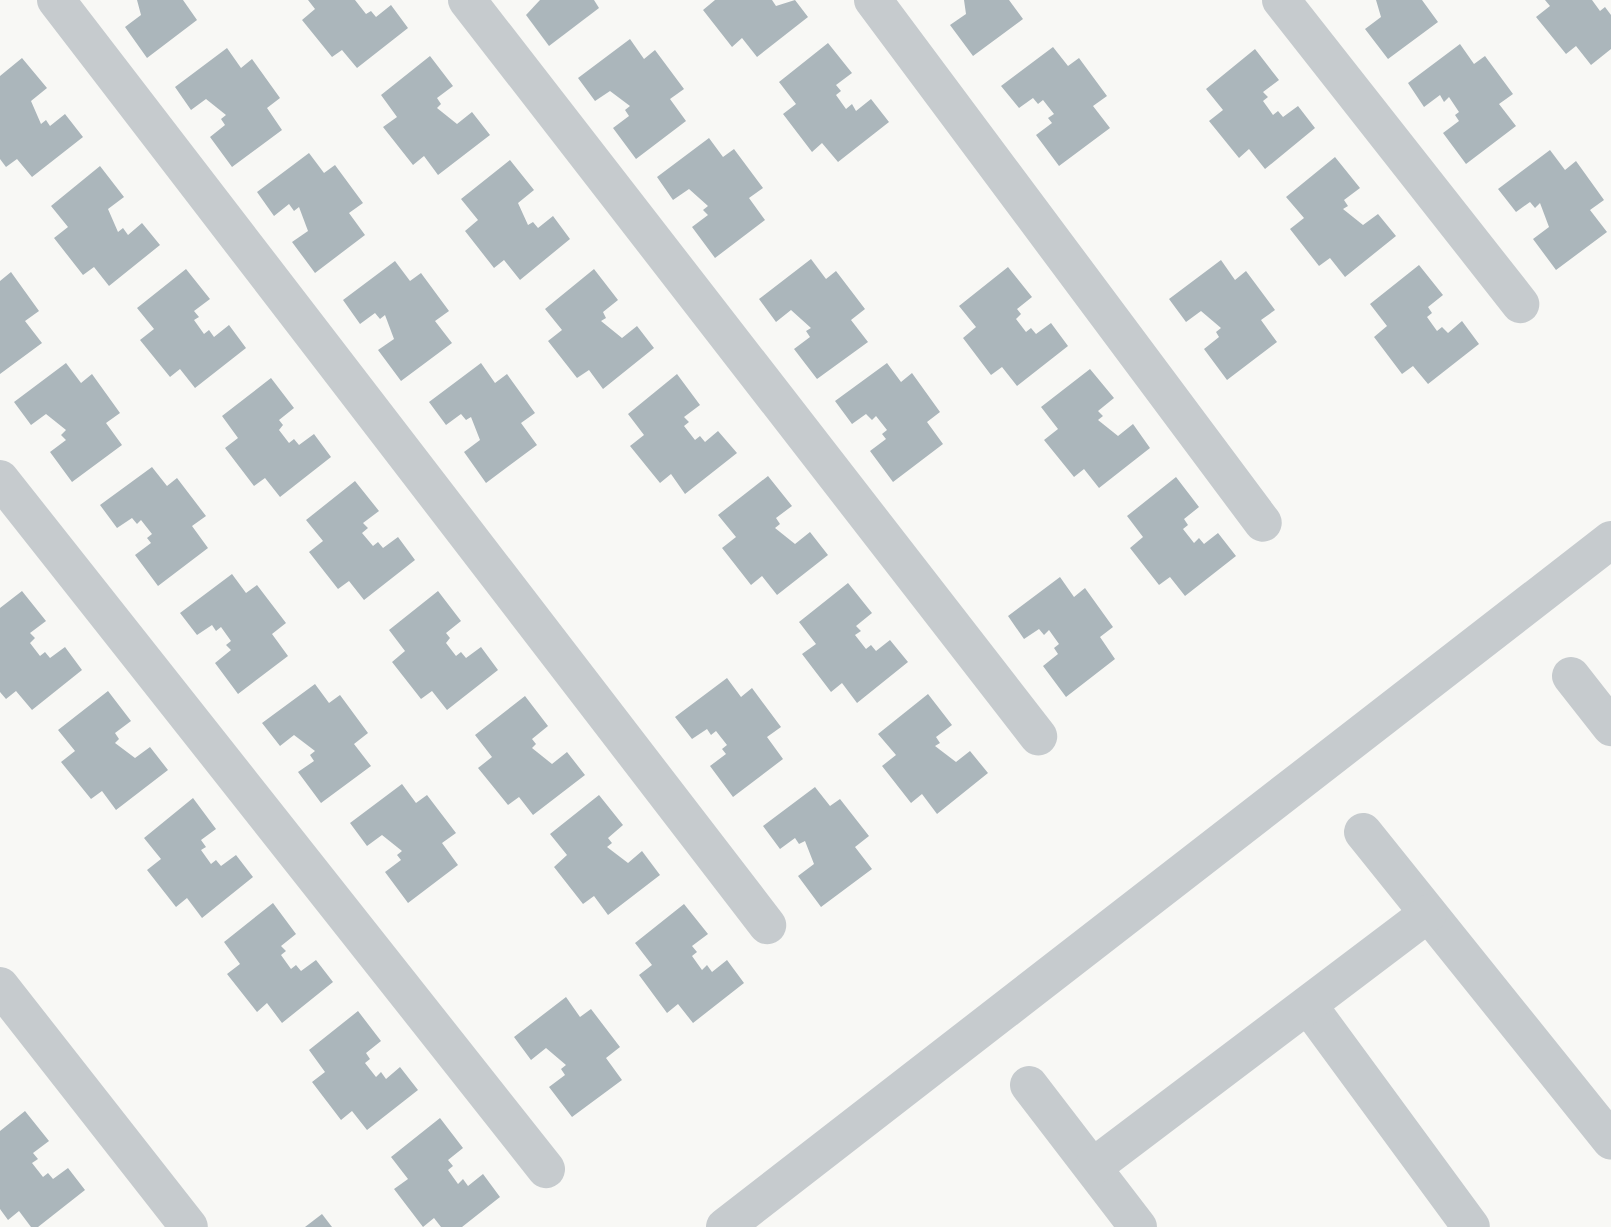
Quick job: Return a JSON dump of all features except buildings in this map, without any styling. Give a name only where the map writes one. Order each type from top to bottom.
[{"type":"street","points":[[57,0],[767,925]]},
{"type":"street","points":[[467,0],[1038,736]]},
{"type":"street","points":[[873,0],[1263,523]]},
{"type":"street","points":[[1281,0],[1520,304]]},
{"type":"street","points":[[0,479],[546,1169]]},
{"type":"street","points":[[725,1227],[1611,540]]},
{"type":"street","points":[[1571,676],[1611,727]]},
{"type":"street","points":[[1363,832],[1611,1141]]},
{"type":"street","points":[[1093,1167],[1428,914]]},
{"type":"street","points":[[0,986],[189,1227]]},
{"type":"street","points":[[1308,1005],[1471,1227]]},
{"type":"street","points":[[1029,1085],[1138,1227]]}]
